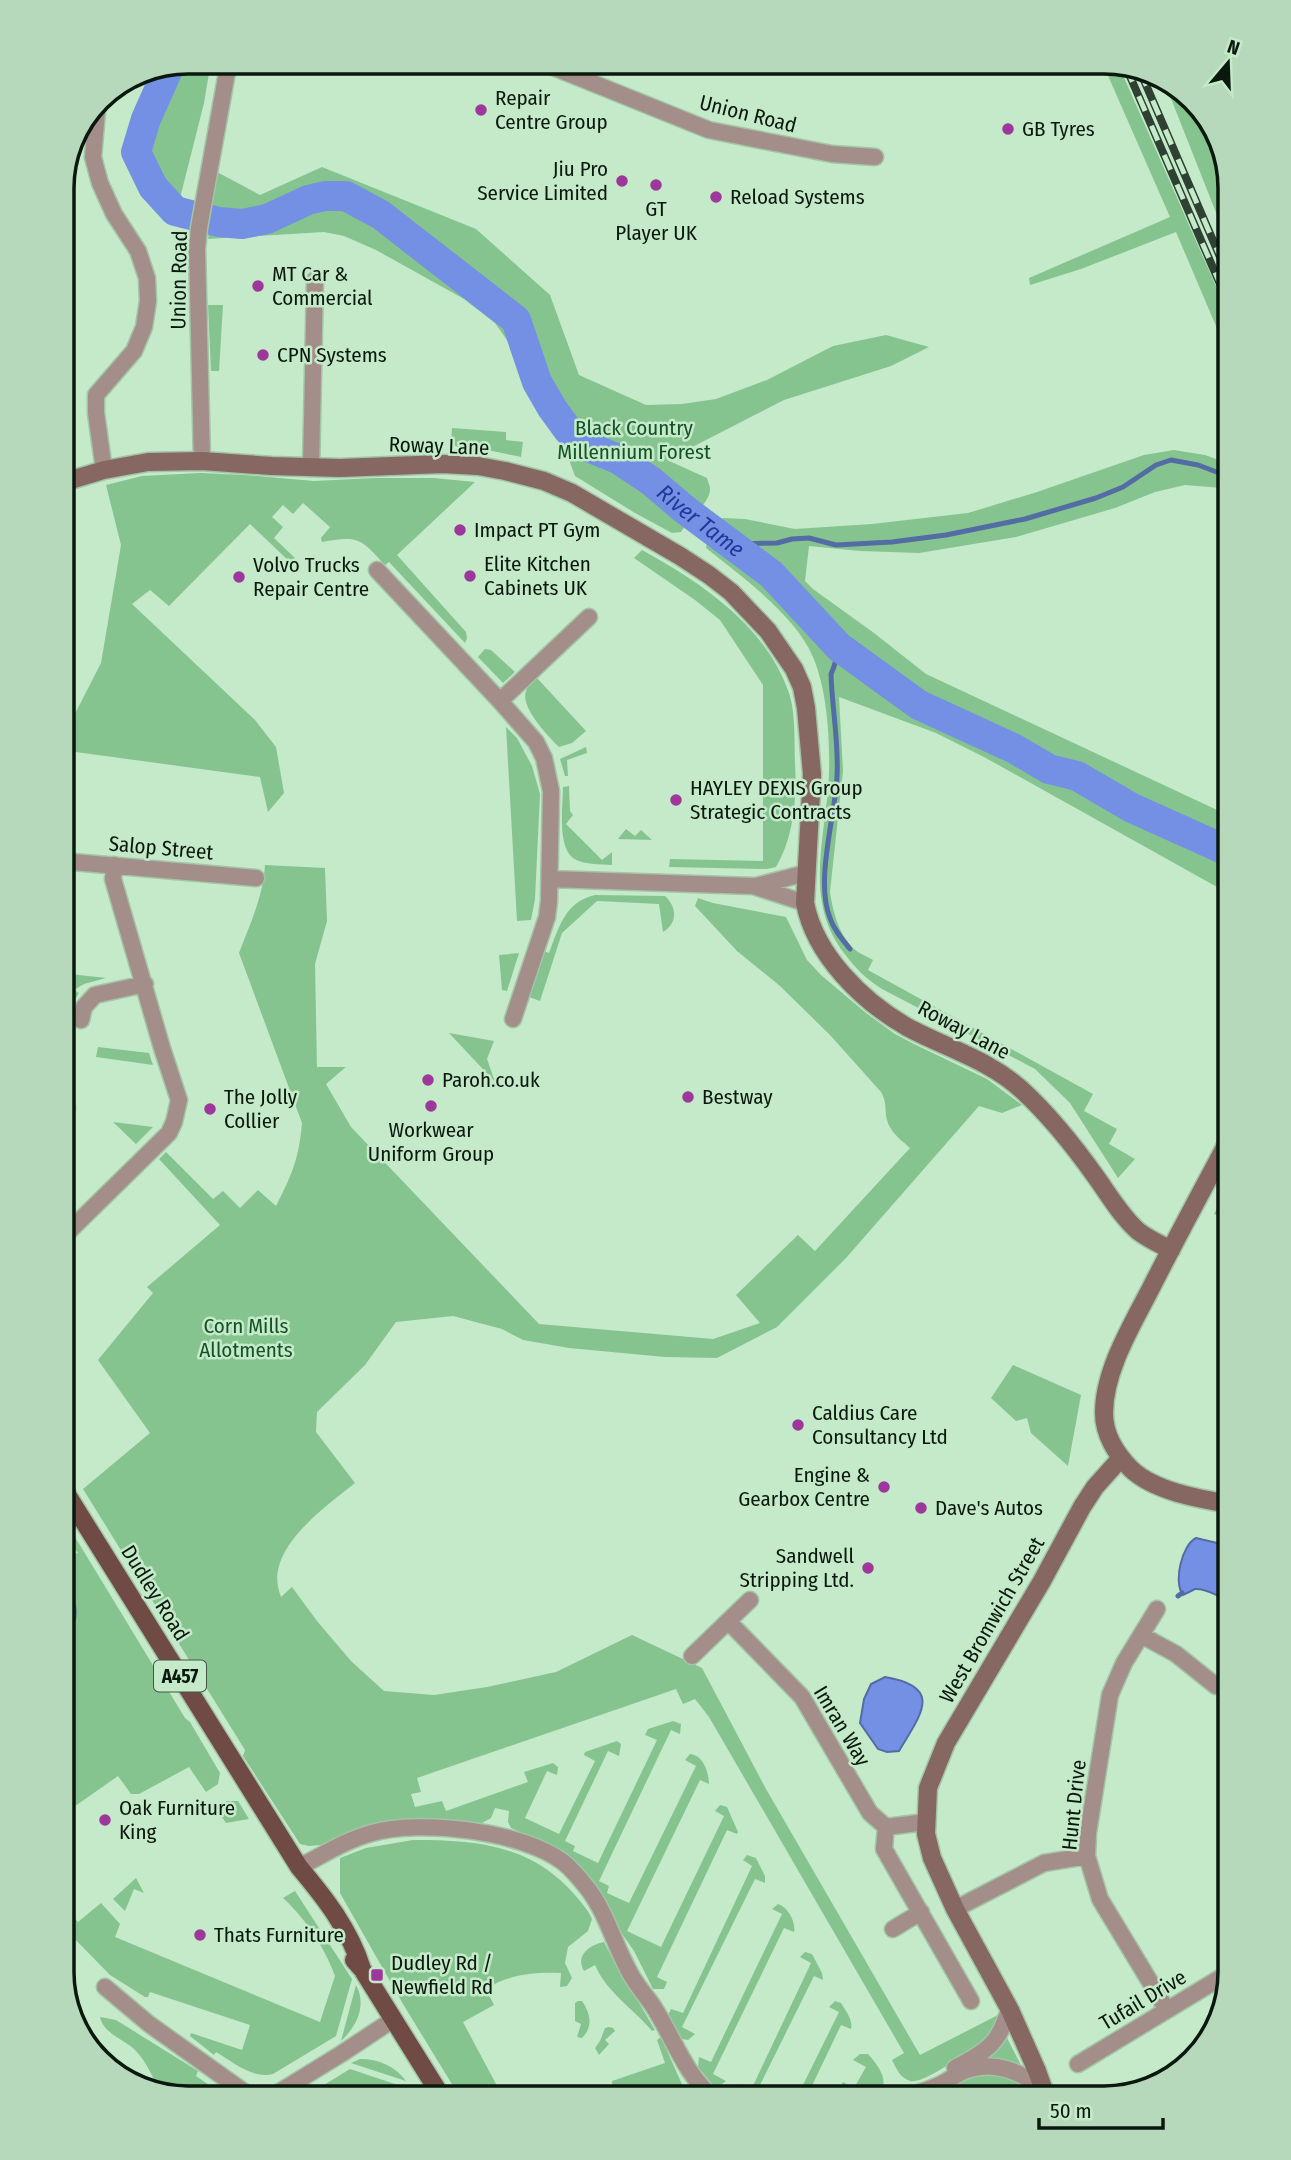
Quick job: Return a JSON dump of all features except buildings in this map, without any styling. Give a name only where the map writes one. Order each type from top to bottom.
[{"type":"main road","name":"Dudley Road","points":[[74,1506],[299,1867],[322,1913],[346,1951],[362,1969],[435,2086]]},
{"type":"street","name":"Union Road","points":[[202,461],[197,249],[227,74]]},
{"type":"street","name":"Union Road","points":[[570,74],[709,130],[832,154],[875,158]]},
{"type":"street","points":[[96,119],[93,157],[100,183],[114,214],[138,251],[147,278],[148,301],[144,327],[134,351],[96,395],[104,470]]},
{"type":"street","points":[[311,468],[315,280]]},
{"type":"street","name":"Roway Lane","points":[[74,479],[148,462],[202,461],[311,468],[443,464],[478,466],[544,481],[572,493],[709,575],[731,592],[762,624],[782,650],[802,687],[810,735],[812,774],[805,903],[808,921],[825,952],[856,987],[906,1026],[979,1060],[1022,1090],[1072,1143],[1125,1219],[1140,1233],[1171,1250]]},
{"type":"street","points":[[377,570],[536,742],[547,767],[551,791],[547,917],[513,1019]]},
{"type":"street","points":[[500,701],[589,617]]},
{"type":"street","name":"Salop Street","points":[[74,862],[256,878]]},
{"type":"street","points":[[74,1226],[169,1133],[179,1100],[113,879],[114,865]]},
{"type":"street","points":[[753,886],[806,873]]},
{"type":"street","points":[[550,878],[753,886],[805,903]]},
{"type":"street","points":[[81,1020],[84,1007],[95,996],[145,984]]},
{"type":"street","points":[[1218,1161],[1128,1332],[1108,1387],[1105,1405],[1105,1425],[1110,1441],[1131,1469],[1154,1484],[1218,1501]]},
{"type":"street","name":"West Bromwich Street","points":[[1042,2086],[1010,2010],[932,1858],[926,1822],[928,1788],[946,1744],[1091,1493],[1121,1458]]},
{"type":"street","points":[[692,1656],[750,1600]]},
{"type":"street","name":"Hunt Drive","points":[[1157,1609],[1124,1663],[1110,1695],[1088,1833],[1087,1856],[1100,1899],[1167,2010]]},
{"type":"street","name":"Imran Way","points":[[728,1621],[802,1697],[870,1813],[886,1827]]},
{"type":"street","points":[[1141,1635],[1176,1654],[1216,1686]]},
{"type":"street","points":[[926,1822],[886,1827],[884,1849],[971,2001]]},
{"type":"street","points":[[299,1867],[354,1838],[374,1832],[432,1828],[502,1836],[523,1842],[564,1863],[589,1890],[610,1927],[620,1936],[636,1961],[653,2005],[685,2064],[701,2086]]},
{"type":"street","points":[[956,1909],[1044,1863],[1087,1856]]},
{"type":"street","points":[[893,1929],[921,1912]]},
{"type":"street","name":"Tufail Drive","points":[[1078,2064],[1217,1980]]},
{"type":"street","points":[[105,1987],[149,2024],[236,2086]]},
{"type":"street","points":[[921,2086],[968,2061],[992,2043],[1010,2010]]},
{"type":"street","points":[[289,2086],[394,2019]]},
{"type":"street","points":[[936,2086],[967,2070],[980,2067],[1007,2068],[1026,2076],[1037,2086]]},
{"type":"green space","points":[[209,74],[176,214],[153,187],[136,152],[146,119],[165,76]]},
{"type":"green space","points":[[1107,74],[1123,76],[1218,291],[1218,331],[1176,232],[1081,269],[1030,285],[1029,278],[1170,217]]},
{"type":"green space","points":[[1169,94],[1189,112],[1206,137],[1217,173],[1218,218]]},
{"type":"green space","name":"Black Country Millennium Forest","points":[[322,167],[476,229],[550,295],[579,375],[646,405],[716,399],[767,380],[833,346],[886,335],[929,347],[891,366],[784,400],[667,460],[707,478],[710,489],[703,505],[681,532],[672,533],[575,476],[562,441],[509,343],[495,323],[464,299],[376,250],[344,236],[324,232],[208,239],[217,172],[260,195]]},
{"type":"green space","points":[[208,305],[223,305],[219,371],[211,371]]},
{"type":"green space","points":[[452,428],[506,432],[506,440],[523,442],[521,457],[478,448],[458,447],[451,444]]},
{"type":"green space","name":"Black Country Millennium Forest","points":[[1174,450],[1218,460],[1218,488],[1185,485],[1155,492],[1115,508],[1016,537],[919,553],[809,546],[805,581],[926,674],[1218,810],[1218,888],[984,757],[936,733],[839,697],[843,771],[830,892],[835,917],[846,940],[860,953],[873,960],[868,970],[1093,1094],[1084,1111],[1117,1129],[1109,1144],[1135,1159],[1118,1178],[1070,1103],[1035,1069],[882,989],[861,973],[844,953],[831,932],[820,888],[829,759],[827,714],[818,670],[794,626],[750,584],[706,548],[708,535],[723,518],[745,519],[795,529],[872,524],[968,513],[1144,455]]},
{"type":"green space","points":[[200,473],[314,481],[434,478],[475,482],[397,555],[466,632],[465,643],[389,562],[385,565],[364,544],[352,539],[322,542],[321,538],[330,527],[303,503],[293,514],[283,505],[272,517],[283,527],[274,538],[295,558],[291,563],[250,524],[169,606],[150,590],[132,604],[255,720],[276,747],[284,793],[268,812],[260,777],[74,752],[74,716],[101,663],[121,545],[106,485],[142,476]]},
{"type":"green space","points":[[642,550],[687,577],[729,609],[765,647],[779,669],[793,710],[795,803],[787,843],[776,867],[669,867],[670,859],[763,861],[763,685],[720,620],[634,558]]},
{"type":"green space","points":[[485,649],[491,650],[515,672],[503,683],[478,657]]},
{"type":"green space","points":[[537,678],[586,731],[572,743],[559,747],[531,713],[525,698],[526,691]]},
{"type":"green space","points":[[506,727],[517,738],[532,766],[540,794],[535,899],[531,920],[517,921]]},
{"type":"green space","points":[[586,747],[587,753],[567,760],[568,776],[565,776],[560,759]]},
{"type":"green space","points":[[569,786],[570,811],[573,815],[566,824],[602,860],[612,852],[612,865],[582,862],[568,852],[563,835],[562,814],[563,787]]},
{"type":"green space","points":[[626,829],[635,836],[641,830],[652,840],[618,839]]},
{"type":"green space","name":"Corn Mills Allotments","points":[[265,865],[325,868],[327,921],[315,964],[317,1067],[346,1067],[326,1084],[351,1127],[539,1324],[713,1339],[760,1323],[736,1295],[798,1235],[815,1251],[910,1148],[889,1126],[881,1092],[830,1035],[780,986],[737,951],[695,906],[698,898],[786,917],[807,960],[866,1013],[895,1034],[987,1079],[1022,1105],[1002,1113],[979,1106],[846,1258],[777,1327],[717,1358],[665,1357],[569,1348],[523,1340],[502,1329],[453,1316],[396,1322],[365,1365],[317,1412],[316,1432],[355,1483],[309,1521],[289,1545],[277,1573],[281,1597],[292,1587],[351,1661],[384,1691],[434,1695],[556,1672],[632,1635],[702,1668],[766,1789],[920,2055],[998,2015],[1000,2022],[996,2031],[940,2070],[910,2081],[899,2072],[892,2060],[904,2053],[709,1717],[695,1699],[683,1704],[676,1689],[417,1778],[421,1792],[411,1794],[415,1807],[442,1801],[446,1811],[528,1782],[524,1772],[553,1763],[558,1767],[557,1775],[547,1771],[525,1818],[559,1834],[595,1761],[584,1755],[585,1752],[617,1741],[621,1744],[619,1756],[608,1751],[565,1841],[575,1846],[573,1851],[598,1863],[657,1740],[645,1735],[648,1729],[673,1721],[681,1724],[680,1734],[671,1730],[599,1881],[609,1886],[607,1893],[629,1903],[696,1766],[685,1760],[690,1754],[698,1757],[706,1769],[709,1784],[700,1780],[627,1931],[661,1947],[724,1816],[715,1811],[720,1805],[727,1807],[738,1832],[737,1834],[727,1830],[657,1977],[667,1982],[664,1989],[653,1989],[634,1951],[584,1871],[558,1849],[511,1828],[508,1822],[509,1811],[495,1808],[491,1818],[482,1823],[434,1819],[400,1820],[369,1825],[320,1845],[300,1844],[243,1756],[245,1750],[83,1489],[150,1433],[98,1360],[153,1293],[147,1287],[220,1225],[159,1159],[166,1152],[213,1199],[223,1191],[240,1208],[258,1190],[276,1206],[297,1156],[302,1123],[239,953],[259,899]]},
{"type":"green space","points":[[595,895],[665,896],[674,910],[673,920],[663,932],[659,904],[597,901],[562,933],[540,1001],[529,997],[544,951],[549,953],[564,917],[577,903]]},
{"type":"green space","points":[[519,953],[507,991],[502,990],[499,955]]},
{"type":"green space","points":[[74,974],[106,978],[84,984],[74,990]]},
{"type":"green space","points":[[449,1033],[494,1041],[487,1059],[495,1082]]},
{"type":"green space","points":[[98,1047],[149,1053],[153,1065],[96,1057]]},
{"type":"green space","points":[[113,1122],[153,1127],[136,1144]]},
{"type":"green space","points":[[1013,1365],[1081,1395],[1068,1466],[1031,1433],[1027,1418],[1016,1421],[991,1398]]},
{"type":"green space","points":[[74,1538],[220,1773],[218,1784],[206,1792],[189,1767],[139,1794],[131,1794],[118,1776],[74,1807],[74,1554],[78,1553],[74,1548]]},
{"type":"green space","points":[[227,1801],[238,1801],[249,1819],[226,1823],[216,1808]]},
{"type":"green space","points":[[413,1840],[461,1842],[505,1849],[525,1857],[563,1882],[584,1905],[592,1919],[588,1931],[568,1947],[565,1963],[572,1978],[567,1986],[560,1987],[561,1973],[532,1974],[504,1980],[486,1989],[494,2005],[463,2022],[497,2086],[453,2086],[340,1893],[340,1858],[366,1848]]},
{"type":"green space","points":[[747,1855],[756,1858],[765,1876],[765,1883],[755,1879],[682,2027],[695,2034],[688,2040],[682,2039],[668,2015],[671,2009],[683,2013],[752,1866],[743,1860]]},
{"type":"green space","points":[[136,1878],[144,1893],[134,1889],[125,1911],[113,1899]]},
{"type":"green space","points":[[295,1891],[352,1979],[336,2036],[273,2074],[258,2074],[243,2069],[216,2052],[214,2055],[190,2036],[191,2033],[242,2050],[250,2025],[150,1992],[148,1997],[145,1997],[110,1975],[74,1938],[74,1917],[78,1922],[101,1903],[120,1924],[115,1937],[320,2022],[335,1976],[314,1934],[283,1898]]},
{"type":"green space","points":[[778,1904],[790,1915],[794,1932],[784,1928],[713,2074],[726,2081],[719,2086],[713,2085],[698,2067],[699,2057],[711,2062],[782,1914],[772,1909]]},
{"type":"green space","points":[[604,1942],[655,2030],[652,2031],[613,1992],[595,1965],[584,1971],[582,1956],[593,1946]]},
{"type":"green space","points":[[805,1952],[812,1954],[823,1980],[814,1976],[759,2086],[753,2086],[811,1963],[800,1957]]},
{"type":"green space","points":[[356,1985],[361,2000],[359,2015],[352,2029],[341,2041]]},
{"type":"green space","points":[[582,2001],[590,2020],[582,2038],[577,2037],[581,2024],[575,2021],[575,2003]]},
{"type":"green space","points":[[835,2001],[841,2003],[851,2022],[851,2029],[841,2025],[812,2086],[802,2086],[839,2012],[829,2007]]},
{"type":"green space","points":[[100,2017],[116,2020],[198,2071],[196,2076],[211,2086],[180,2086],[154,2081],[140,2056],[102,2023]]},
{"type":"green space","points":[[609,2027],[615,2031],[605,2040],[609,2044],[599,2055],[595,2048],[605,2028]]},
{"type":"green space","points":[[1006,2036],[1022,2067],[983,2061]]},
{"type":"green space","points":[[661,2037],[683,2086],[612,2086],[612,2081],[665,2063],[657,2040]]},
{"type":"green space","points":[[860,2054],[868,2054],[882,2074],[883,2086],[855,2086],[866,2067],[853,2060]]},
{"type":"green space","points":[[360,2059],[386,2064],[406,2081],[351,2063]]},
{"type":"green space","points":[[350,2069],[401,2086],[322,2086]]},
{"type":"green space","points":[[987,2072],[1001,2075],[1021,2086],[950,2086],[962,2079]]},
{"type":"water","points":[[1196,1538],[1218,1543],[1218,1596],[1199,1589],[1183,1595],[1180,1589],[1180,1564],[1191,1542]]},
{"type":"water","points":[[885,1677],[904,1682],[921,1695],[920,1714],[899,1751],[887,1752],[878,1749],[860,1723],[864,1699],[871,1684]]},
{"type":"waterway","name":"River Tame","points":[[165,76],[146,119],[136,152],[153,187],[175,211],[219,222],[242,224],[267,219],[308,200],[325,196],[346,196],[381,215],[516,320],[537,382],[568,430],[586,446],[618,459],[651,481],[771,574],[839,647],[919,705],[1013,748],[1049,769],[1077,776],[1132,808],[1218,847]]},
{"type":"waterway","points":[[731,544],[777,543],[809,538],[836,545],[946,535],[1025,519],[1096,498],[1123,487],[1156,465],[1171,460],[1198,465],[1218,472]]},
{"type":"waterway","points":[[833,640],[836,657],[831,674],[837,777],[824,886],[832,922],[850,949]]},
{"type":"waterway","points":[[1178,1596],[1182,1593]]},
{"type":"railway","points":[[1131,77],[1218,279]]},
{"type":"railway","points":[[1145,82],[1218,252]]},
{"type":"place","name":"Repair Centre Group","points":[[481,110]]},
{"type":"place","name":"GB Tyres","points":[[1008,129]]},
{"type":"place","name":"Jiu Pro Service Limited","points":[[622,181]]},
{"type":"place","name":"GT Player UK","points":[[656,185]]},
{"type":"place","name":"Reload Systems","points":[[716,197]]},
{"type":"place","name":"MT Car & Commercial","points":[[258,286]]},
{"type":"place","name":"CPN Systems","points":[[263,355]]},
{"type":"place","name":"Impact PT Gym","points":[[460,530]]},
{"type":"place","name":"Elite Kitchen Cabinets UK","points":[[470,576]]},
{"type":"place","name":"Volvo Trucks Repair Centre","points":[[239,577]]},
{"type":"place","name":"HAYLEY DEXIS Group Strategic Contracts","points":[[676,800]]},
{"type":"place","name":"Paroh.co.uk","points":[[428,1080]]},
{"type":"place","name":"Bestway","points":[[688,1097]]},
{"type":"place","name":"Workwear Uniform Group","points":[[431,1106]]},
{"type":"place","name":"The Jolly Collier","points":[[210,1109]]},
{"type":"place","name":"Caldius Care Consultancy Ltd","points":[[798,1425]]},
{"type":"place","name":"Engine & Gearbox Centre","points":[[884,1487]]},
{"type":"place","name":"Dave's Autos","points":[[921,1508]]},
{"type":"place","name":"Sandwell Stripping Ltd.","points":[[868,1568]]},
{"type":"place","name":"Oak Furniture King","points":[[105,1820]]},
{"type":"place","name":"Thats Furniture","points":[[200,1935]]},
{"type":"place","name":"Dudley Rd / Newfield Rd","points":[[377,1975]]}]
